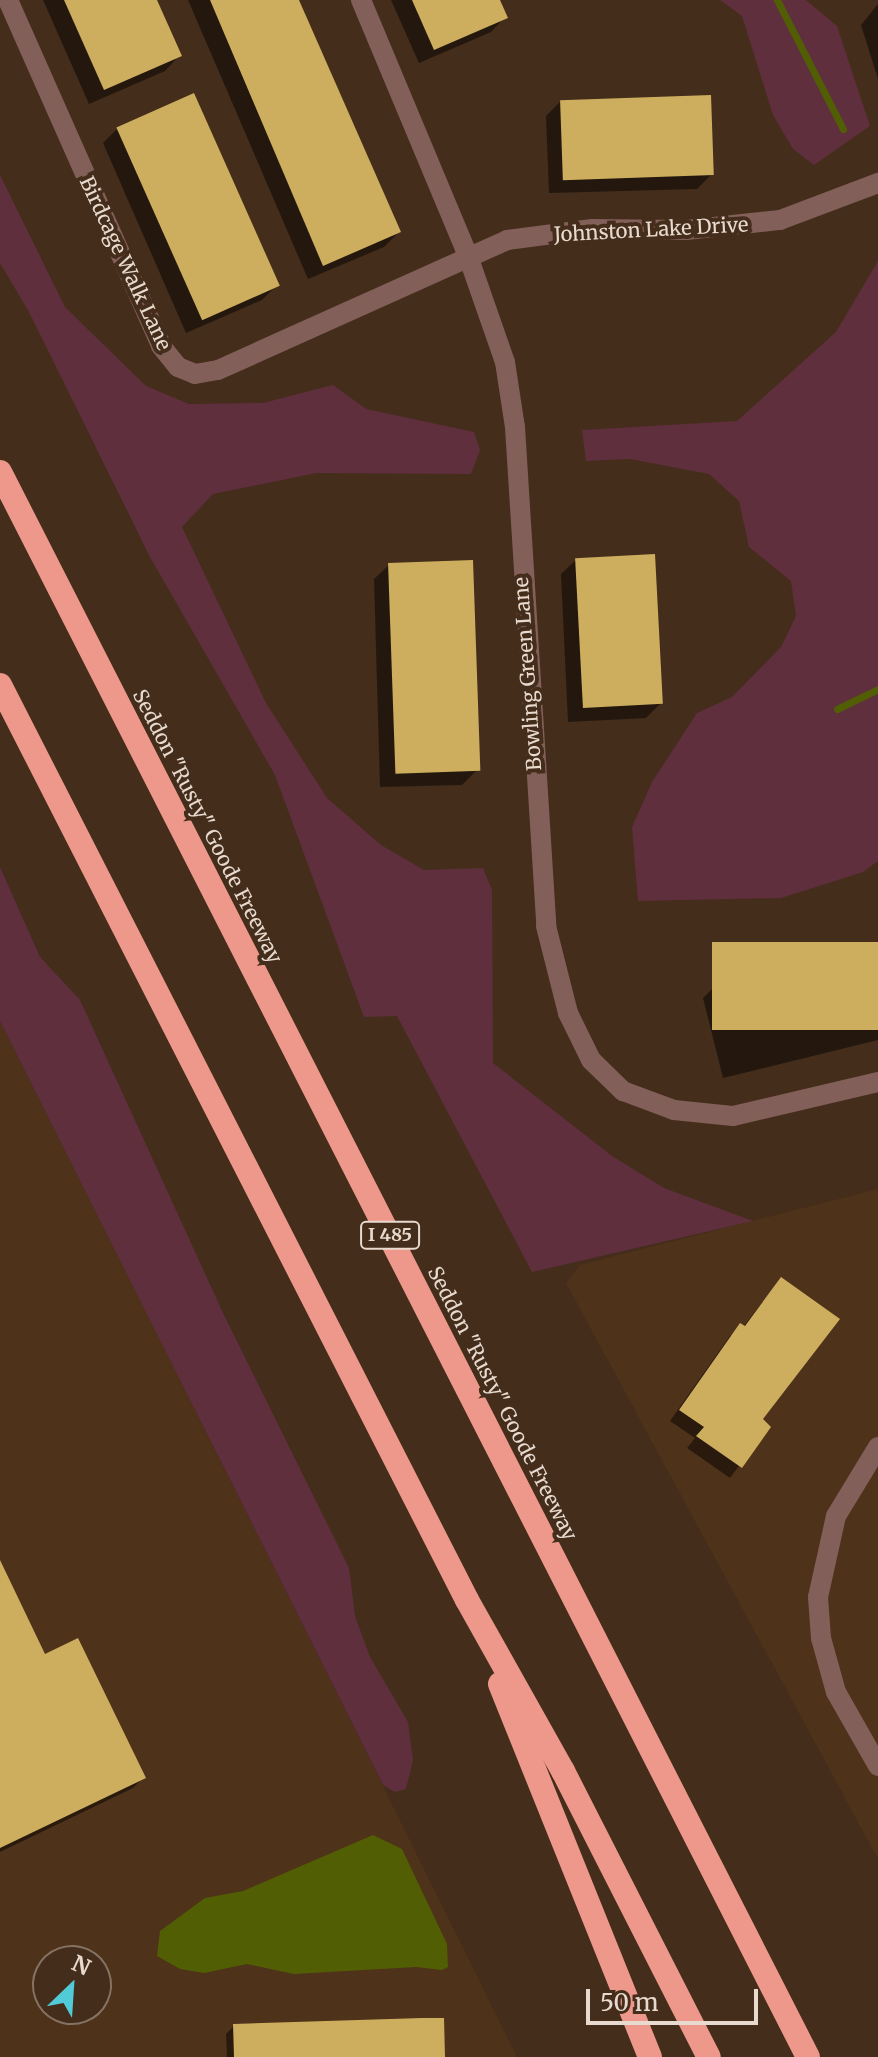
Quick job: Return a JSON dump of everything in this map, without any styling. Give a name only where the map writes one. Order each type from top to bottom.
[{"type":"highway","name":"Seddon \"Rusty\" Goode Freeway","points":[[0,472],[808,2057]]},
{"type":"highway","points":[[0,685],[467,1600],[563,1771],[709,2057]]},
{"type":"highway","points":[[467,1600],[650,2057]]},
{"type":"highway","points":[[780,1998],[818,2057]]},
{"type":"street","name":"Birdcage Walk Lane","points":[[8,0],[161,346],[178,367],[195,374],[218,370],[468,256]]},
{"type":"street","name":"Bowling Green Lane","points":[[361,0],[468,256],[505,362],[515,427],[546,926],[568,1013],[591,1060],[623,1091],[674,1110],[733,1116],[878,1082]]},
{"type":"street","name":"Johnston Lake Drive","points":[[468,256],[507,240],[592,229],[686,230],[780,220],[878,183]]},
{"type":"street","points":[[878,1447],[836,1516],[818,1597],[821,1638],[836,1692],[878,1766]]},
{"type":"shaded area","points":[[720,0],[806,0],[837,26],[870,126],[814,165],[793,149],[773,115],[742,16]]},
{"type":"shaded area","points":[[0,175],[65,307],[146,386],[189,404],[263,403],[333,385],[366,409],[474,432],[480,450],[471,474],[316,473],[213,494],[182,527],[266,703],[327,798],[381,845],[424,870],[483,868],[492,890],[493,1063],[612,1156],[664,1188],[753,1221],[532,1272],[397,1016],[364,1017],[275,775],[150,557],[29,312],[0,263]]},
{"type":"shaded area","points":[[878,261],[878,861],[863,872],[781,898],[638,901],[632,827],[652,782],[697,713],[732,697],[781,647],[796,616],[791,581],[749,547],[739,501],[709,474],[630,459],[586,461],[582,430],[737,421],[836,332]]},
{"type":"shaded area","points":[[0,867],[40,957],[80,1000],[223,1313],[349,1568],[355,1616],[370,1657],[408,1722],[413,1760],[406,1789],[395,1792],[383,1785],[0,1021]]},
{"type":"shaded area","points":[[0,1021],[361,1742],[517,2057],[0,2057]]},
{"type":"shaded area","points":[[878,1189],[878,1859],[566,1283],[580,1265]]},
{"type":"shaded area","points":[[373,1835],[402,1849],[447,1944],[448,1967],[442,1970],[416,1967],[294,1974],[247,1964],[204,1973],[180,1969],[157,1956],[160,1931],[205,1898],[243,1891]]},
{"type":"building","points":[[64,0],[157,0],[182,56],[104,90]]},
{"type":"building","points":[[210,0],[299,0],[401,232],[323,266]]},
{"type":"building","points":[[412,0],[500,0],[508,18],[434,50]]},
{"type":"building","points":[[194,93],[280,286],[202,320],[116,128]]},
{"type":"building","points":[[711,95],[714,175],[563,180],[560,100]]},
{"type":"building","points":[[655,554],[663,704],[583,708],[575,558]]},
{"type":"building","points":[[473,560],[480,771],[395,774],[388,563]]},
{"type":"building","points":[[712,942],[878,942],[878,1030],[712,1030]]},
{"type":"building","points":[[781,1277],[840,1319],[763,1419],[771,1427],[742,1468],[696,1436],[704,1427],[679,1410],[740,1323],[745,1326]]},
{"type":"building","points":[[0,1560],[45,1654],[78,1638],[146,1778],[0,1848]]},
{"type":"building","points":[[444,2018],[445,2057],[234,2057],[233,2024]]},
{"type":"waterway","points":[[777,0],[843,129]]},
{"type":"waterway","points":[[837,709],[878,689]]}]
